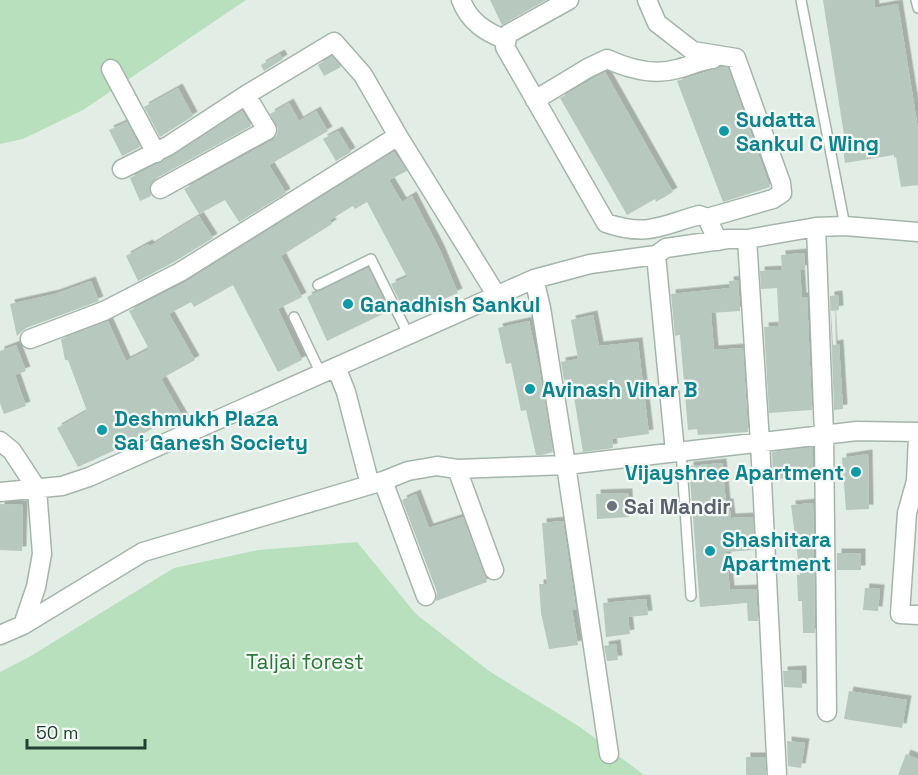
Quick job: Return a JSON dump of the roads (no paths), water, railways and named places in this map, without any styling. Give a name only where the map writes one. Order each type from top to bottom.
[{"type":"street","points":[[461,0],[464,9],[476,24],[489,33],[506,40]]},
{"type":"street","points":[[569,0],[508,34],[505,47],[606,224],[641,231],[660,228],[699,215],[707,218],[773,199],[782,193],[781,183],[736,58]]},
{"type":"street","points":[[647,0],[657,23],[693,51],[736,58]]},
{"type":"street","points":[[122,169],[156,153],[334,42],[363,75],[497,296]]},
{"type":"street","points":[[535,100],[599,61],[607,59],[645,72],[670,71],[700,60],[736,58]]},
{"type":"street","points":[[111,69],[156,153]]},
{"type":"street","points":[[160,189],[267,130],[246,95]]},
{"type":"street","points":[[30,339],[104,311],[180,272],[398,136]]},
{"type":"street","points":[[707,218],[718,241]]},
{"type":"street","points":[[678,452],[657,269],[666,248],[718,241],[747,251],[816,227],[844,226],[918,232]]},
{"type":"street","points":[[816,227],[824,435],[827,712]]},
{"type":"street","points":[[747,251],[760,442],[777,775]]},
{"type":"street","points":[[0,492],[62,486],[89,477],[336,377],[408,334],[497,296],[537,293],[590,264],[657,269]]},
{"type":"street","points":[[537,293],[566,465],[609,754]]},
{"type":"street","points":[[336,377],[376,483],[426,596]]},
{"type":"street","points":[[0,635],[23,625],[143,552],[376,483],[408,471],[437,466],[457,469],[566,465],[856,431],[918,432]]},
{"type":"street","points":[[918,437],[916,490],[907,513],[900,614],[918,615]]},
{"type":"street","points":[[0,441],[12,451],[37,489],[42,554],[36,587],[23,625]]},
{"type":"street","points":[[457,469],[494,570]]},
{"type":"lane","points":[[801,0],[844,226]]},
{"type":"lane","points":[[916,0],[918,8]]},
{"type":"lane","points":[[318,285],[371,259],[408,334]]},
{"type":"lane","points":[[294,317],[336,377]]},
{"type":"lane","points":[[678,452],[691,596]]},
{"type":"place","name":"Sudatta Sankul C Wing","points":[[724,131]]},
{"type":"place","name":"Ganadhish Sankul","points":[[348,304]]},
{"type":"place","name":"Avinash Vihar B","points":[[530,389]]},
{"type":"place","name":"Deshmukh Plaza Sai Ganesh Society","points":[[102,430]]},
{"type":"place","name":"Vijayshree Apartment","points":[[856,472]]},
{"type":"place","name":"Sai Mandir","points":[[612,506]]},
{"type":"place","name":"Shashitara Apartment","points":[[710,551]]},
{"type":"park label","name":"Taljai forest","points":[[305,661]]}]
